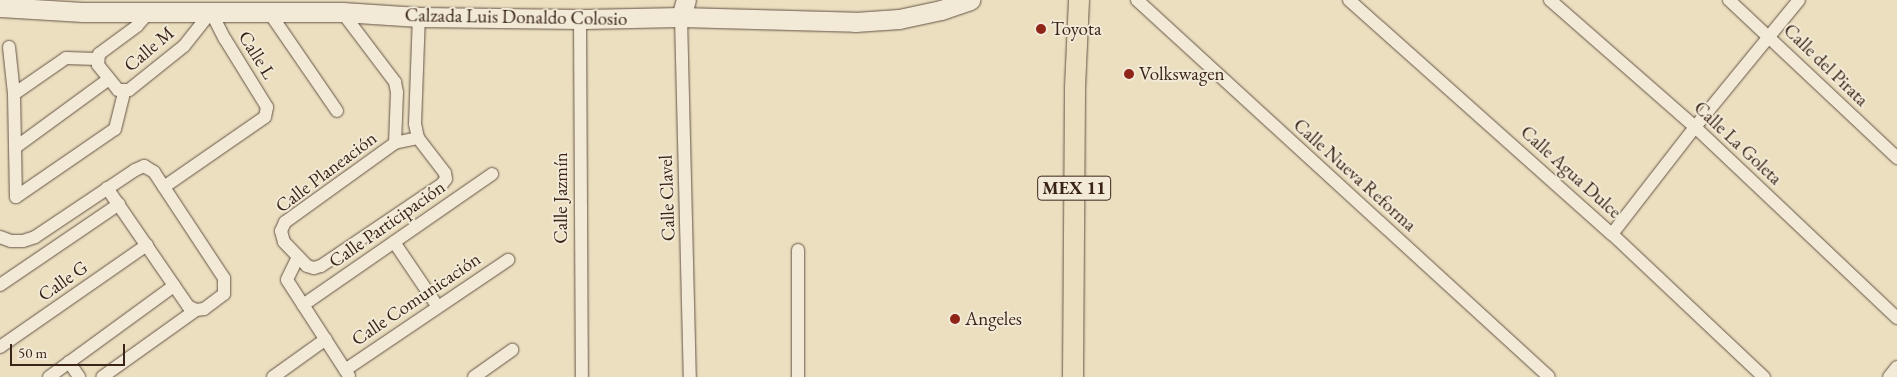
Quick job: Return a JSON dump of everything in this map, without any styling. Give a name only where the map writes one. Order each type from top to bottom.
[{"type":"main road","name":"Calzada Luis Donaldo Colosio","points":[[0,8],[83,6],[149,12],[269,12],[340,6],[419,17],[580,20],[683,9],[864,22],[899,19],[941,10],[970,0]]},
{"type":"main road","name":"MEX 11","points":[[1073,377],[1075,88],[1079,0]]},
{"type":"street","name":"Calle Nueva Reforma","points":[[1137,0],[1549,377]]},
{"type":"street","name":"Calle Agua Dulce","points":[[1349,0],[1612,234],[1764,377]]},
{"type":"street","name":"Calle La Goleta","points":[[1550,0],[1695,128],[1897,318]]},
{"type":"street","name":"Calle del Pirata","points":[[1729,0],[1770,36],[1897,158]]},
{"type":"street","points":[[1612,234],[1695,128],[1800,0]]},
{"type":"street","points":[[340,6],[395,82],[397,92],[395,143],[418,138]]},
{"type":"street","name":"Calle Clavel","points":[[683,9],[690,377]]},
{"type":"street","name":"Calle M","points":[[149,12],[137,26],[99,54],[97,59],[98,66],[118,90],[124,92],[129,90],[184,46],[211,12]]},
{"type":"street","name":"Calle L","points":[[164,187],[264,117],[267,107],[225,40],[211,12]]},
{"type":"street","points":[[269,12],[337,111]]},
{"type":"street","points":[[348,373],[287,280],[298,257],[307,266],[314,268],[321,266],[442,184],[446,179],[445,173],[418,138],[415,124],[419,17]]},
{"type":"street","name":"Calle Jazmín","points":[[580,20],[582,377]]},
{"type":"street","points":[[9,47],[14,94],[16,197],[115,129],[124,92]]},
{"type":"street","points":[[14,94],[66,58],[97,59]]},
{"type":"street","points":[[16,147],[109,79]]},
{"type":"street","name":"Calle Planeación","points":[[298,257],[284,242],[281,231],[285,222],[395,143]]},
{"type":"street","points":[[0,237],[11,241],[23,241],[35,237],[107,188],[144,166],[154,172],[224,278],[224,294],[204,309],[196,310],[102,377]]},
{"type":"street","name":"Calle Participación","points":[[303,305],[492,174]]},
{"type":"street","points":[[107,188],[188,306],[196,310]]},
{"type":"street","points":[[0,285],[119,204]]},
{"type":"street","points":[[394,242],[438,307]]},
{"type":"street","name":"Calle G","points":[[0,347],[147,245]]},
{"type":"street","points":[[798,250],[798,377]]},
{"type":"street","name":"Calle Comunicación","points":[[348,373],[438,307],[508,260]]},
{"type":"street","points":[[49,377],[174,286]]},
{"type":"street","points":[[273,377],[326,339]]},
{"type":"street","points":[[474,377],[512,350]]},
{"type":"street","points":[[69,362],[79,377]]},
{"type":"street","points":[[1889,377],[1897,367]]},
{"type":"place","name":"Toyota","points":[[1041,29]]},
{"type":"place","name":"Volkswagen","points":[[1129,74]]},
{"type":"place","name":"Angeles","points":[[955,319]]}]
